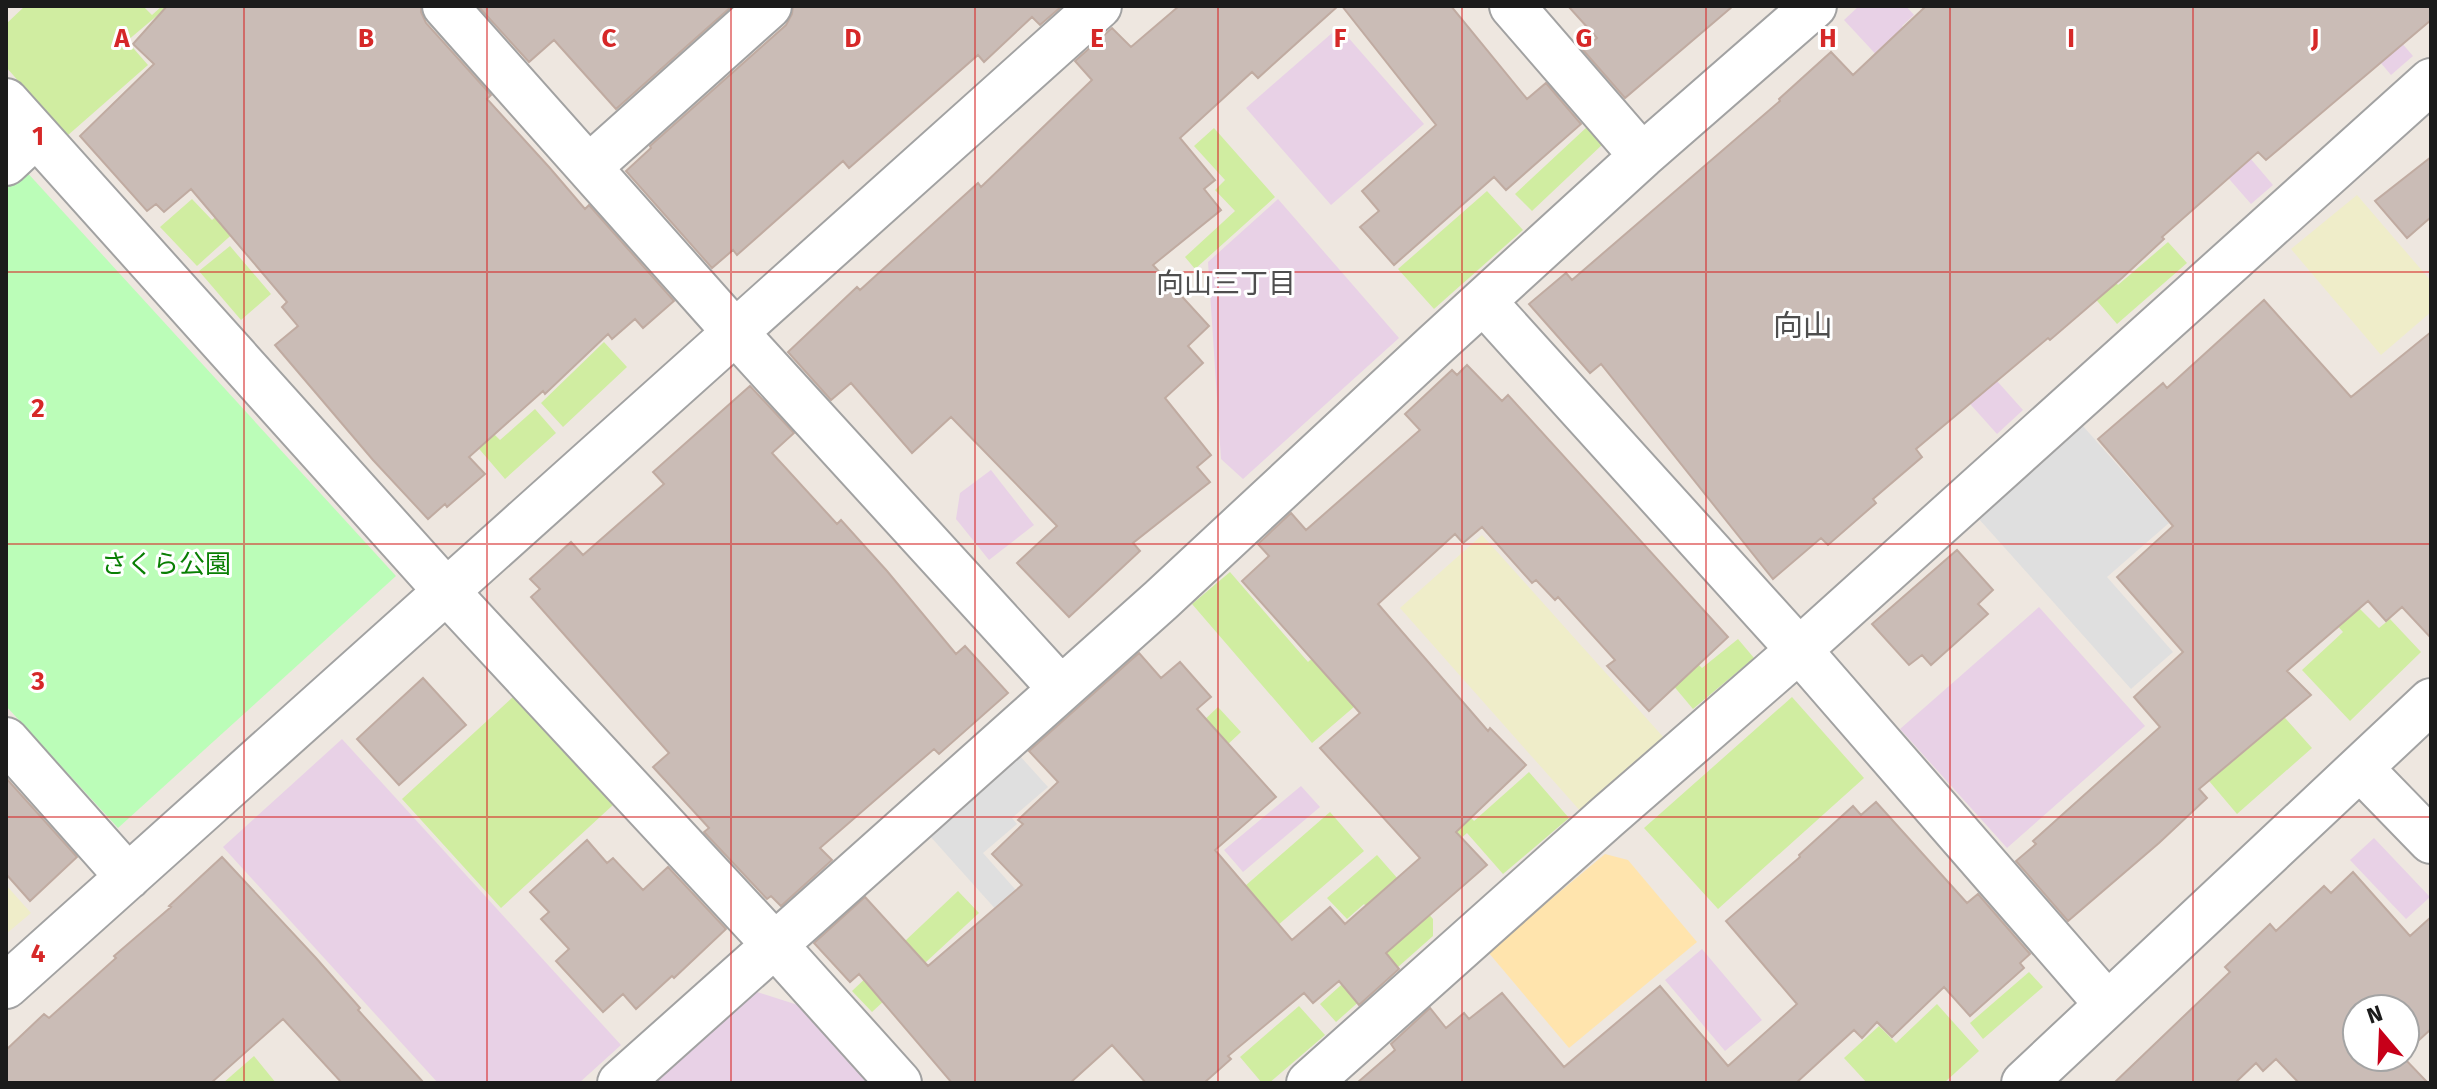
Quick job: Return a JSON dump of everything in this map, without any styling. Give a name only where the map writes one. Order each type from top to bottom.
[{"type":"street","points":[[589,167],[769,6]]},
{"type":"street","points":[[6,986],[448,593],[1099,6]]},
{"type":"street","points":[[1512,6],[1642,156]]},
{"type":"street","points":[[620,1083],[1161,600],[1642,156],[1814,6]]},
{"type":"street","points":[[458,10],[589,167],[735,332],[1061,689]]},
{"type":"street","points":[[1309,1083],[1799,650],[2431,81]]},
{"type":"street","points":[[6,101],[21,149],[448,593],[899,1083]]},
{"type":"street","points":[[1484,302],[1799,650],[2107,1004]]},
{"type":"street","points":[[2024,1083],[2431,701]]},
{"type":"street","points":[[6,740],[128,877]]},
{"type":"street","points":[[2361,769],[2431,841]]},
{"type":"shaded area","points":[[1859,6],[1906,6],[1914,15],[1902,26],[1948,76],[1920,102],[1844,20]]},
{"type":"shaded area","points":[[2370,6],[2413,56],[2391,75],[2347,23]]},
{"type":"shaded area","points":[[1339,27],[1424,124],[1331,205],[1246,108]]},
{"type":"shaded area","points":[[2198,97],[2273,185],[2251,204],[2175,117]]},
{"type":"shaded area","points":[[2357,195],[2431,281],[2431,312],[2381,355],[2291,249]]},
{"type":"shaded area","points":[[1278,199],[1399,338],[1243,479],[1221,459],[1208,262]]},
{"type":"shaded area","points":[[1937,314],[2023,410],[1997,434],[1911,338]]},
{"type":"shaded area","points":[[2082,425],[2169,523],[2107,577],[2173,652],[2131,689],[1978,518]]},
{"type":"shaded area","points":[[991,470],[1034,525],[989,560],[956,519],[960,493]]},
{"type":"shaded area","points":[[1482,535],[1665,739],[1582,813],[1400,608]]},
{"type":"shaded area","points":[[2039,607],[2145,726],[2007,848],[1900,729]]},
{"type":"shaded area","points":[[342,739],[621,1045],[579,1083],[438,1083],[223,847]]},
{"type":"shaded area","points":[[1019,755],[1048,787],[1012,818],[1017,824],[983,853],[1138,1028],[1118,1046],[929,835]]},
{"type":"shaded area","points":[[1301,786],[1320,807],[1243,872],[1224,850]]},
{"type":"shaded area","points":[[2374,838],[2430,897],[2406,919],[2350,860]]},
{"type":"shaded area","points":[[6,885],[31,913],[6,934]]},
{"type":"shaded area","points":[[1702,949],[1762,1020],[1725,1051],[1665,980]]},
{"type":"shaded area","points":[[757,992],[801,1006],[868,1083],[653,1083]]},
{"type":"green space","points":[[25,6],[143,6],[152,15],[162,6],[193,6],[172,27],[159,14],[127,41],[148,65],[67,136],[6,67],[6,24]]},
{"type":"green space","points":[[1588,126],[1604,143],[1532,211],[1515,194]]},
{"type":"green space","points":[[1214,128],[1275,197],[1195,269],[1185,257],[1235,211],[1215,190],[1225,180],[1194,146]]},
{"type":"green space","name":"さくら公園","points":[[24,169],[396,576],[118,828],[6,706],[6,185]]},
{"type":"green space","points":[[1487,191],[1523,230],[1434,309],[1398,269]]},
{"type":"green space","points":[[243,192],[259,210],[197,266],[160,227],[192,199],[212,220]]},
{"type":"green space","points":[[2056,212],[2118,285],[2168,242],[2187,263],[2117,324],[2036,230]]},
{"type":"green space","points":[[230,246],[271,294],[241,320],[199,271]]},
{"type":"green space","points":[[604,342],[627,367],[563,427],[541,403]]},
{"type":"green space","points":[[535,409],[556,433],[505,479],[474,443],[489,429],[500,440]]},
{"type":"green space","points":[[1230,572],[1308,662],[1317,654],[1397,670],[1312,743],[1192,604]]},
{"type":"green space","points":[[2355,604],[2379,628],[2390,619],[2421,652],[2350,721],[2302,670],[2343,632],[2335,623]]},
{"type":"green space","points":[[1738,639],[1754,658],[1693,709],[1672,684],[1697,663],[1702,668]]},
{"type":"green space","points":[[513,697],[613,805],[501,908],[402,799]]},
{"type":"green space","points":[[1792,697],[1864,778],[1718,909],[1644,828]]},
{"type":"green space","points":[[1218,707],[1241,732],[1163,805],[1181,742]]},
{"type":"green space","points":[[2278,710],[2312,748],[2237,814],[2204,775],[2233,750],[2238,756],[2262,736]]},
{"type":"green space","points":[[1529,772],[1569,818],[1503,874],[1467,833],[1432,863],[1457,802],[1474,821]]},
{"type":"green space","points":[[1330,812],[1364,851],[1262,939],[1229,900]]},
{"type":"green space","points":[[1377,855],[1433,919],[1433,936],[1336,1022],[1320,1004],[1370,959],[1375,963],[1406,936],[1383,909],[1375,916],[1364,904],[1347,919],[1327,898]]},
{"type":"green space","points":[[958,891],[979,913],[872,1012],[852,991]]},
{"type":"green space","points":[[2029,972],[2043,987],[1983,1039],[1970,1023]]},
{"type":"green space","points":[[1937,1004],[1979,1051],[1944,1083],[1867,1083],[1844,1058],[1879,1026],[1896,1043]]},
{"type":"green space","points":[[1299,1006],[1325,1035],[1269,1083],[1262,1083],[1240,1057]]},
{"type":"green space","points":[[254,1056],[276,1083],[223,1083]]},
{"type":"sand","points":[[1605,854],[1628,860],[1697,942],[1569,1048],[1488,952]]},
{"type":"building","points":[[167,6],[421,6],[426,23],[491,95],[487,99],[585,209],[589,205],[674,301],[643,328],[635,319],[612,339],[608,334],[545,394],[543,391],[469,457],[485,474],[428,519],[275,345],[298,326],[282,307],[287,302],[191,189],[164,212],[156,204],[147,211],[80,136],[154,64],[133,44]]},
{"type":"building","points":[[478,6],[732,6],[616,109],[554,40],[529,62]]},
{"type":"building","points":[[793,6],[1062,6],[1040,25],[1032,17],[984,62],[978,55],[849,168],[843,161],[737,255],[733,250],[712,268],[626,171],[786,25]]},
{"type":"building","points":[[1179,6],[1338,6],[1258,78],[1252,72],[1180,138],[1215,180],[1204,189],[1221,210],[1153,265],[1209,326],[1188,346],[1203,363],[1165,398],[1211,455],[1197,467],[1210,482],[1133,543],[1140,551],[1069,617],[1017,563],[1057,526],[951,417],[912,453],[851,383],[831,400],[788,352],[857,287],[860,290],[978,183],[981,187],[1092,80],[1075,61],[1112,28],[1131,47]]},
{"type":"building","points":[[1342,6],[1451,6],[1527,99],[1546,83],[1581,124],[1506,190],[1494,177],[1394,265],[1360,227],[1379,211],[1362,191],[1436,125]]},
{"type":"building","points":[[1568,6],[1733,6],[1625,98],[1583,50],[1597,38]]},
{"type":"building","points":[[1926,6],[2431,6],[2431,20],[2266,160],[2258,152],[2162,237],[2164,239],[2122,278],[1916,449],[1922,457],[1873,499],[1876,503],[1828,545],[1821,538],[1773,579],[1601,364],[1590,373],[1529,304],[1566,273],[1572,280],[1780,101],[1831,52],[1853,75]]},
{"type":"building","points":[[2431,157],[2431,217],[2407,238],[2375,201]]},
{"type":"building","points":[[2264,300],[2351,397],[2431,332],[2431,638],[2402,607],[2386,621],[2368,601],[2287,671],[2311,695],[2199,789],[2207,798],[2068,921],[2016,861],[2036,844],[2033,841],[2160,727],[2134,697],[2183,652],[2117,577],[2173,526],[2098,439],[2163,383],[2167,388]]},
{"type":"building","points":[[1467,365],[1502,401],[1508,395],[1728,637],[1649,711],[1607,666],[1615,660],[1558,597],[1555,600],[1536,580],[1532,583],[1482,527],[1463,543],[1455,534],[1378,604],[1488,731],[1490,728],[1526,765],[1456,832],[1487,865],[1386,953],[1399,969],[1359,1005],[1339,981],[1313,1003],[1304,993],[1228,1056],[1231,1059],[1204,1083],[1146,1083],[1112,1045],[1070,1083],[952,1083],[859,974],[850,982],[814,943],[865,897],[928,966],[1022,885],[992,854],[1023,824],[1018,820],[1058,782],[1029,751],[1139,653],[1161,678],[1180,662],[1211,697],[1197,709],[1276,797],[1215,850],[1292,940],[1330,907],[1345,924],[1420,858],[1320,748],[1360,713],[1242,581],[1269,556],[1258,544],[1291,513],[1306,530],[1420,430],[1405,414],[1452,370],[1457,375]]},
{"type":"building","points":[[750,386],[794,433],[772,453],[837,524],[841,520],[956,654],[965,646],[1008,693],[939,754],[934,749],[820,848],[832,860],[781,906],[771,896],[767,899],[704,832],[709,828],[653,767],[669,753],[531,597],[540,589],[530,579],[571,542],[583,555],[664,484],[653,472]]},
{"type":"building","points":[[1957,550],[1993,590],[1978,604],[1988,614],[1931,665],[1922,655],[1909,665],[1872,624]]},
{"type":"building","points":[[423,678],[466,725],[399,785],[357,739]]},
{"type":"building","points":[[6,778],[77,857],[30,901],[6,874]]},
{"type":"building","points":[[1876,802],[1967,903],[1978,894],[2030,954],[2020,963],[2024,968],[1970,1016],[1944,987],[1892,1037],[1877,1022],[1862,1038],[1854,1030],[1796,1083],[1357,1083],[1395,1050],[1391,1044],[1430,1008],[1446,1028],[1464,1013],[1469,1019],[1502,993],[1564,1067],[1660,986],[1728,1066],[1797,1004],[1726,921],[1853,806],[1861,815]]},
{"type":"building","points":[[587,840],[607,863],[613,858],[643,890],[668,867],[726,929],[636,1009],[623,994],[603,1012],[556,961],[569,949],[541,919],[549,912],[530,892]]},
{"type":"building","points":[[222,857],[316,958],[424,1083],[342,1083],[283,1019],[211,1083],[6,1083],[6,1050],[44,1014],[49,1018]]},
{"type":"building","points":[[2353,872],[2410,936],[2431,917],[2431,1029],[2421,1038],[2421,993],[2341,993],[2341,1073],[2418,1073],[2428,1083],[2299,1083],[2276,1059],[2263,1071],[2256,1063],[2235,1083],[2114,1083],[2230,972],[2225,967],[2270,924],[2276,931],[2324,886],[2331,893]]},
{"type":"district","name":"向山三丁目","points":[[1226,283]]},
{"type":"district","name":"向山","points":[[1803,326]]}]
